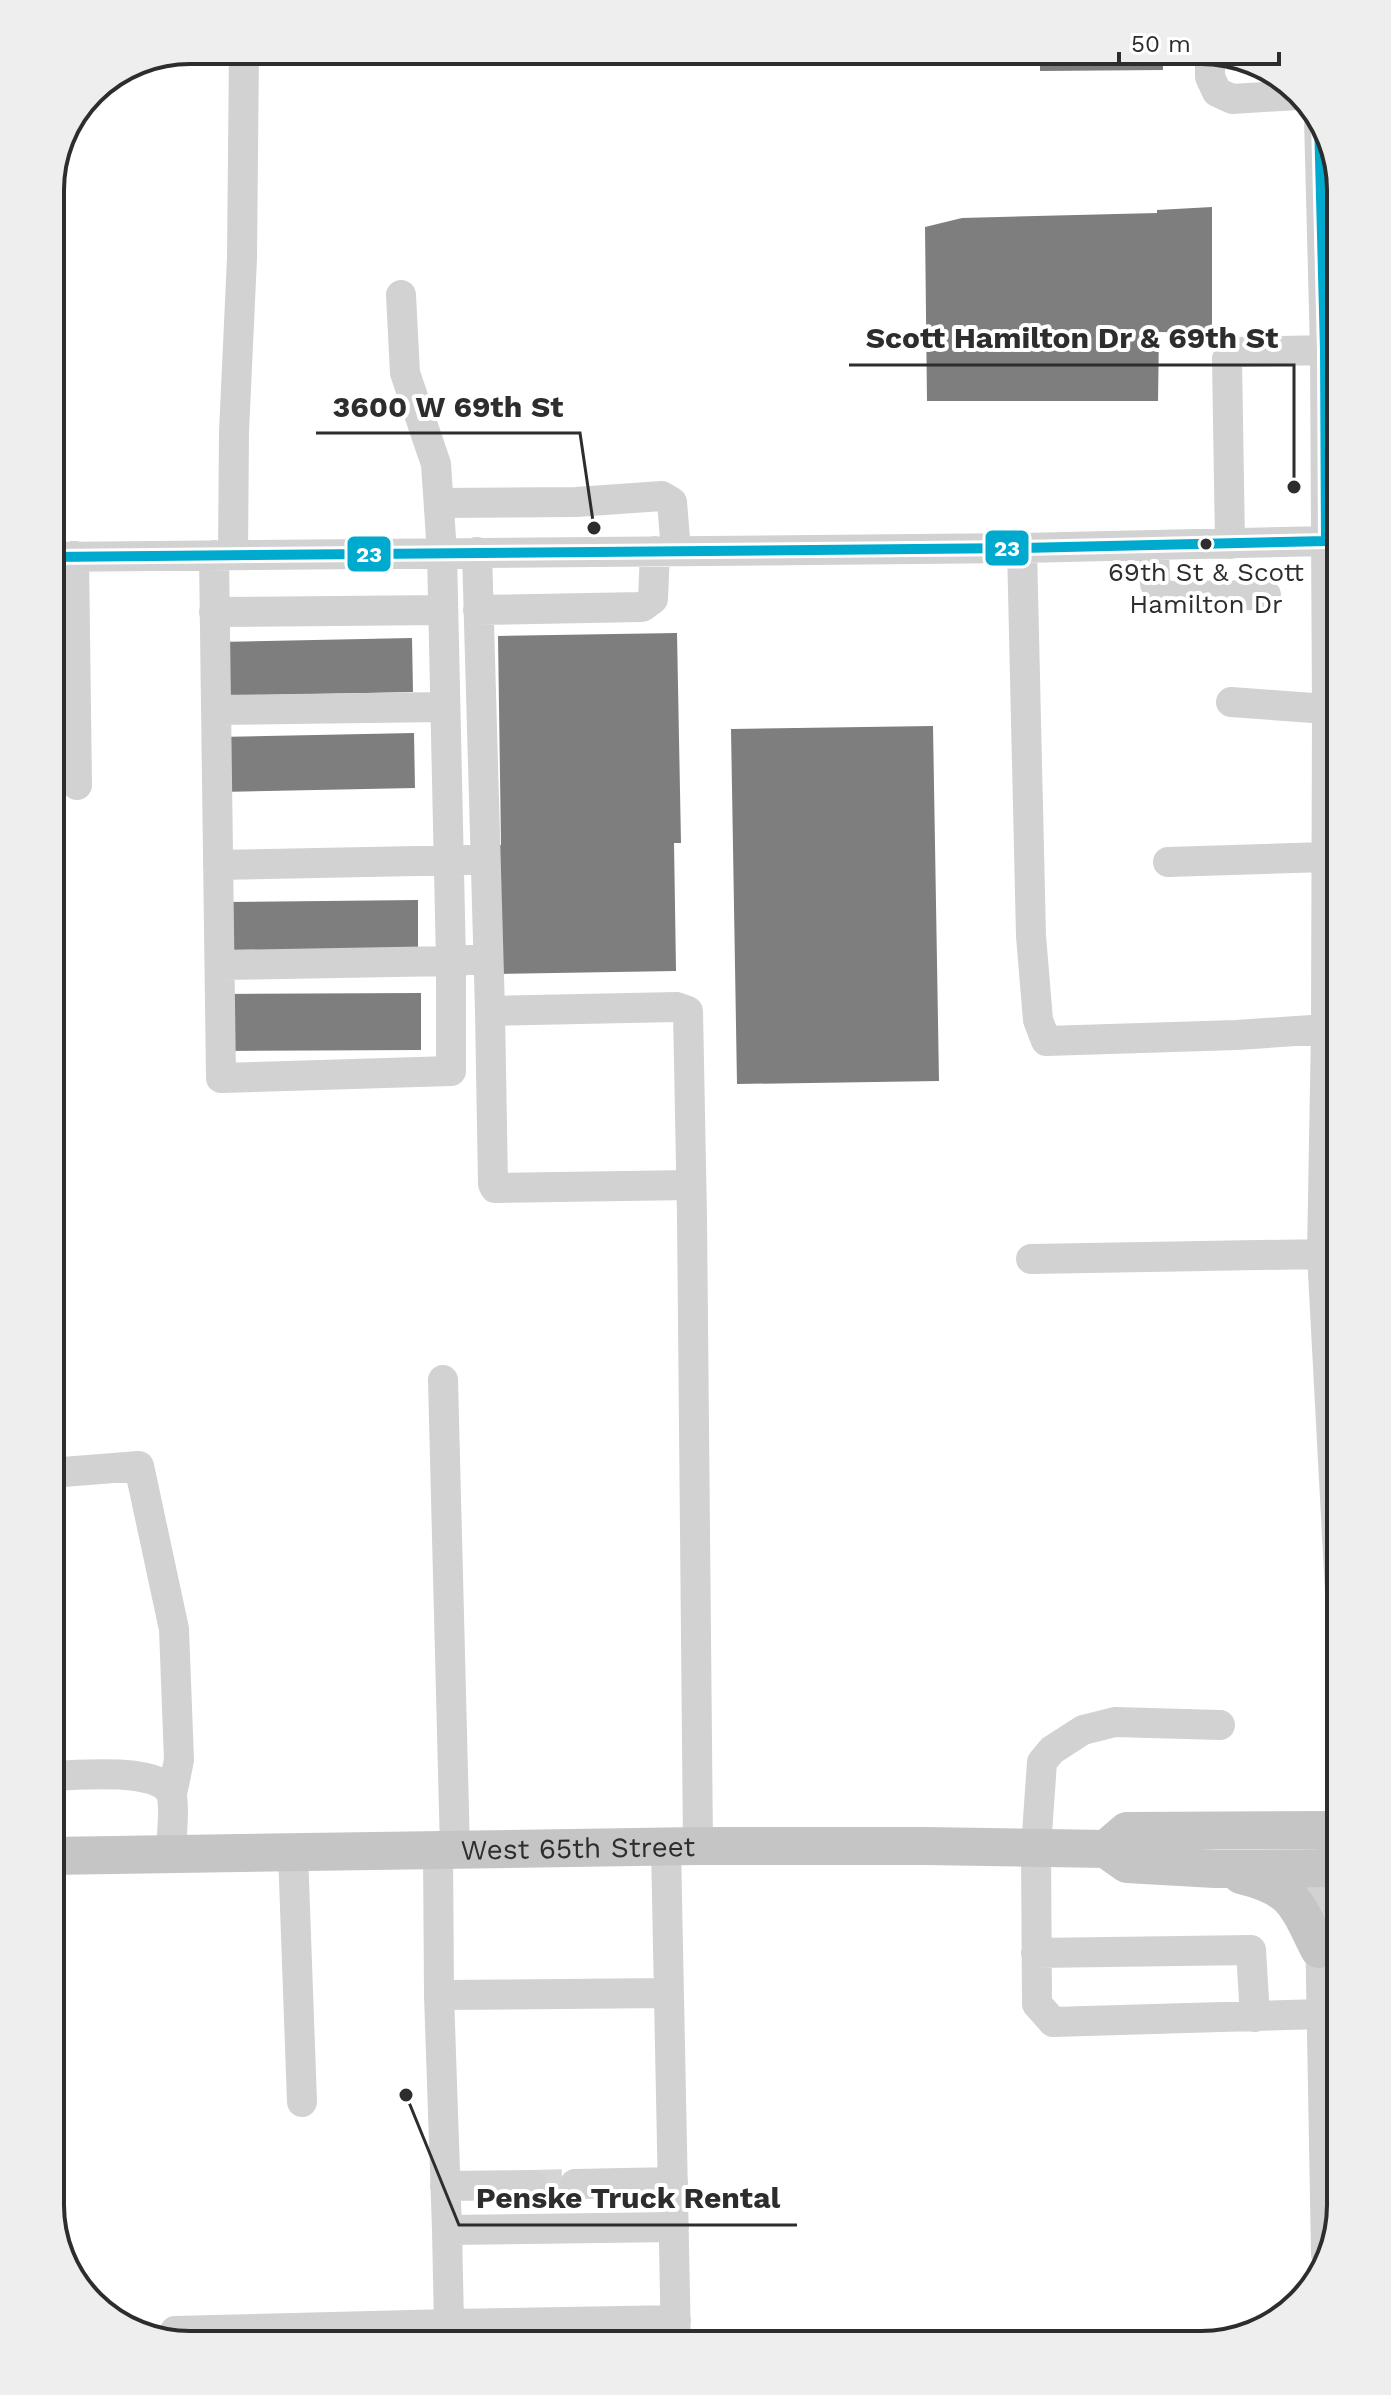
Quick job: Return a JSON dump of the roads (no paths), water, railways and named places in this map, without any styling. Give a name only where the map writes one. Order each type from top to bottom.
[{"type":"main road","name":"West 65th Street","points":[[1106,1849],[1127,1831],[1327,1830]]},
{"type":"main road","name":"West 65th Street","points":[[64,1856],[682,1847],[1036,1848],[1106,1849],[1127,1864],[1215,1869],[1327,1861]]},
{"type":"main road","points":[[1215,1869],[1263,1880],[1286,1891],[1319,1949]]},
{"type":"street","points":[[244,64],[242,258],[234,432],[223,555],[214,612],[221,1078],[451,1071],[439,503],[436,464],[405,373],[401,295]]},
{"type":"street","points":[[1210,64],[1210,77],[1217,92],[1232,99],[1285,96]]},
{"type":"street","points":[[1320,149],[1327,385]]},
{"type":"street","points":[[1230,544],[1227,359],[1235,352],[1325,350]]},
{"type":"street","points":[[439,503],[576,502],[662,496],[672,502],[666,551],[653,599],[642,607],[478,610]]},
{"type":"street","points":[[64,556],[1022,548],[1327,541]]},
{"type":"street","points":[[1154,545],[1155,584],[1163,596],[1266,595]]},
{"type":"street","points":[[1022,548],[1031,936],[1038,1020],[1046,1041],[1326,1029]]},
{"type":"street","points":[[477,552],[493,1184],[500,1190],[691,1185]]},
{"type":"street","points":[[64,587],[77,785]]},
{"type":"street","points":[[214,612],[443,610]]},
{"type":"street","points":[[1231,702],[1327,709],[1322,1254],[1327,1313]]},
{"type":"street","points":[[216,710],[444,707]]},
{"type":"street","points":[[1168,862],[1325,857]]},
{"type":"street","points":[[218,865],[486,860]]},
{"type":"street","points":[[220,965],[488,959]]},
{"type":"street","points":[[490,1011],[684,1008],[688,1011],[691,1248],[682,1847],[669,1993],[676,2331]]},
{"type":"street","points":[[1031,1259],[1322,1254]]},
{"type":"street","points":[[443,1380],[446,1850],[439,1995],[449,2324]]},
{"type":"street","points":[[64,1472],[139,1466],[174,1629],[179,1760],[172,1794],[171,1854]]},
{"type":"street","points":[[1220,1725],[1115,1722],[1083,1730],[1063,1741],[1042,1762],[1036,1848],[1037,2004],[1053,2022],[1321,2014]]},
{"type":"street","points":[[64,1776],[146,1776],[161,1781],[172,1794]]},
{"type":"street","points":[[293,1852],[302,2102]]},
{"type":"street","points":[[1327,1902],[1319,1949],[1327,2206]]},
{"type":"street","points":[[1036,1953],[1251,1950],[1255,2017]]},
{"type":"street","points":[[439,1995],[669,1993]]},
{"type":"street","points":[[575,2184],[673,2182]]},
{"type":"street","points":[[445,2186],[532,2185]]},
{"type":"street","points":[[447,2230],[674,2227]]},
{"type":"street","points":[[417,2331],[449,2324],[648,2331]]},
{"type":"tunnel","points":[[532,2185],[575,2184]]},
{"type":"place","name":"Scott Hamilton Dr & 69th St","points":[[1294,487]]},
{"type":"place","name":"3600 W 69th St","points":[[594,528]]},
{"type":"place","name":"69th St & Scott Hamilton Dr","points":[[1206,544]]},
{"type":"place","name":"Penske Truck Rental","points":[[406,2095]]}]
